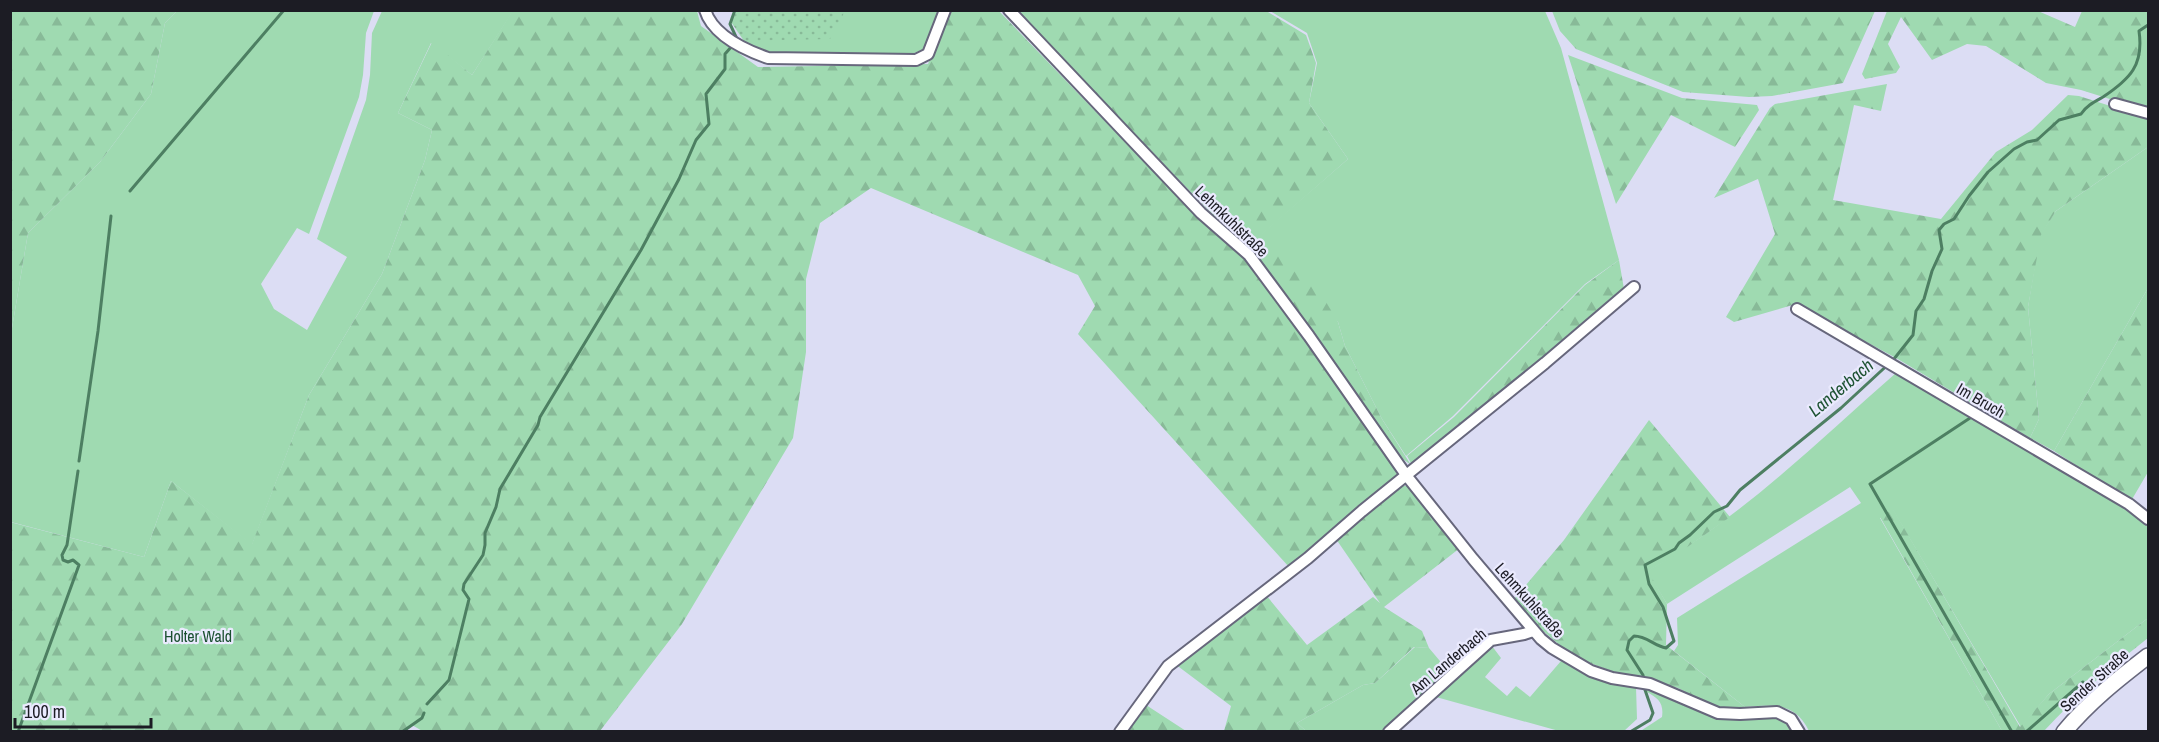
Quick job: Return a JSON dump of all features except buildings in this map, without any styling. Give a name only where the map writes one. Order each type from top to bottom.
[{"type":"main road","name":"Sender Straße","points":[[2064,732],[2079,714],[2116,680],[2148,656]]},
{"type":"street","points":[[705,10],[708,19],[716,29],[750,52],[768,58],[916,60],[928,54],[945,10]]},
{"type":"street","name":"Lehmkuhlstraße","points":[[1009,10],[1201,213],[1250,255],[1310,336],[1406,475],[1533,631],[1551,648],[1581,666],[1612,678],[1650,684],[1718,713],[1777,712],[1791,719],[1799,732]]},
{"type":"street","points":[[2115,104],[2148,113]]},
{"type":"street","points":[[1120,732],[1168,666],[1308,558],[1634,287]]},
{"type":"street","name":"Im Bruch","points":[[1797,309],[2129,504],[2148,519]]},
{"type":"street","name":"Am Landerbach","points":[[1389,732],[1491,640],[1533,631]]},
{"type":"green space","points":[[11,10],[177,11],[165,23],[151,94],[100,162],[28,233],[11,334]]},
{"type":"green space","name":"Holter Wald","points":[[513,10],[697,11],[701,26],[758,67],[928,64],[950,11],[999,11],[1198,218],[1246,258],[1305,337],[1400,475],[1289,567],[1078,334],[1095,306],[1078,275],[871,188],[820,223],[806,279],[806,352],[793,438],[682,624],[600,731],[424,732],[412,725],[405,732],[11,731],[10,522],[144,557],[171,481],[252,544],[309,395],[382,274],[425,160],[432,130],[398,113],[432,42],[472,75]]},
{"type":"green space","points":[[737,10],[845,11],[830,39],[744,41],[731,22]]},
{"type":"green space","points":[[1552,10],[1875,11],[1843,83],[1772,96],[1749,97],[1683,92],[1576,49],[1560,31]]},
{"type":"green space","points":[[177,11],[374,11],[366,33],[359,97],[309,234],[297,228],[261,284],[274,309],[307,330],[347,257],[317,239],[366,100],[372,33],[382,11],[513,11],[472,75],[431,43],[398,113],[432,130],[425,160],[382,274],[309,395],[252,545],[171,481],[144,557],[11,522],[11,334],[28,233],[100,162],[151,94],[165,23]]},
{"type":"green space","points":[[741,11],[938,11],[924,49],[912,54],[763,52],[746,43],[736,23]]},
{"type":"green space","points":[[1017,11],[1263,11],[1306,35],[1316,63],[1309,103],[1348,159],[1261,235],[1317,287],[1338,322],[1345,346],[1382,419],[1411,465],[1403,459],[1253,253],[1207,209]]},
{"type":"green space","points":[[1270,11],[1545,11],[1561,48],[1619,260],[1585,284],[1453,416],[1406,456],[1382,419],[1345,346],[1338,322],[1260,235],[1348,159],[1309,103],[1317,63],[1307,33]]},
{"type":"green space","points":[[1887,11],[2038,11],[2075,27],[2082,11],[2148,11],[2148,111],[2081,90],[2046,83],[1986,46],[1967,44],[1932,60],[1901,17],[1888,44],[1900,67],[1896,73],[1865,79],[1862,74]]},
{"type":"green space","points":[[1568,55],[1682,98],[1757,105],[1759,110],[1735,147],[1671,115],[1616,204]]},
{"type":"green space","points":[[1887,84],[1881,111],[1854,105],[1833,200],[1941,219],[1996,152],[2032,130],[2068,95],[2079,96],[2148,118],[2148,147],[2056,211],[2041,235],[2028,307],[2039,419],[2030,438],[1896,358],[1796,304],[1734,322],[1726,317],[1775,234],[1758,179],[1714,198],[1770,108],[1775,104]]},
{"type":"green space","points":[[2148,147],[2148,288],[2054,451],[2030,438],[2039,419],[2028,307],[2040,235],[2056,211]]},
{"type":"green space","points":[[1619,260],[1624,289],[1544,358],[1412,465],[1407,456],[1454,417],[1585,285]]},
{"type":"green space","points":[[2148,288],[2148,472],[2131,501],[2054,451]]},
{"type":"green space","points":[[1896,373],[2126,508],[2148,527],[2148,618],[2049,694],[2021,727],[1893,510],[1880,518],[2002,731],[1809,731],[1797,715],[1782,707],[1745,707],[1674,651],[1678,645],[1677,618],[1861,503],[1850,487],[1667,604],[1647,571],[1714,528],[1746,504]]},
{"type":"green space","points":[[1649,420],[1730,517],[1676,555],[1648,571],[1667,604],[1666,645],[1745,707],[1718,709],[1678,688],[1614,672],[1574,657],[1537,626],[1514,599],[1564,540]]},
{"type":"green space","points":[[1400,486],[1411,486],[1460,548],[1384,607],[1422,631],[1429,648],[1414,647],[1375,683],[1363,685],[1297,723],[1306,731],[1224,731],[1231,706],[1175,664],[1266,595],[1307,645],[1373,597],[1380,603],[1336,539]]},
{"type":"green space","points":[[1893,509],[2020,727],[2049,694],[2148,618],[2148,638],[2094,682],[2044,731],[2002,731],[1880,517]]},
{"type":"green space","points":[[1492,646],[1501,658],[1485,677],[1507,696],[1516,686],[1530,697],[1561,661],[1611,682],[1636,687],[1637,719],[1624,731],[1559,731],[1436,697]]},
{"type":"green space","points":[[1415,647],[1429,648],[1450,673],[1386,731],[1306,731],[1297,723],[1363,685],[1375,683]]},
{"type":"green space","points":[[1646,687],[1715,716],[1781,718],[1795,732],[1639,732],[1662,717],[1661,705],[1647,692]]},
{"type":"green space","points":[[1143,703],[1186,731],[1123,732]]},
{"type":"waterway","points":[[130,191],[284,10]]},
{"type":"waterway","points":[[735,10],[730,24],[737,39]]},
{"type":"waterway","name":"Landerbach","points":[[1644,680],[1627,650],[1629,641],[1634,636],[1639,636],[1666,648],[1674,641],[1663,607],[1649,584],[1645,565],[1675,549],[1714,512],[1727,506],[1740,490],[1841,408],[1894,359],[1913,335],[1916,311],[1924,299],[1932,271],[1942,249],[1939,230],[1944,224],[1954,219],[1988,172],[2014,149],[2037,140],[2059,120],[2081,114],[2088,106],[2121,84],[2137,62],[2139,31],[2148,25]]},
{"type":"waterway","points":[[427,704],[449,680],[469,599],[463,590],[464,584],[483,555],[485,533],[496,507],[500,489],[538,425],[540,417],[641,250],[679,179],[696,140],[709,124],[706,94],[725,69],[725,54],[732,46]]},
{"type":"waterway","points":[[79,461],[98,331],[111,216]]},
{"type":"waterway","points":[[1970,418],[1870,484],[2012,732]]},
{"type":"waterway","points":[[18,732],[79,565],[73,560],[68,562],[63,560],[62,555],[67,545],[78,471]]},
{"type":"waterway","points":[[2026,732],[2083,682]]},
{"type":"waterway","name":"Landerbach","points":[[1630,732],[1650,720],[1653,713],[1644,687]]},
{"type":"waterway","points":[[402,732],[422,718],[424,713]]}]
